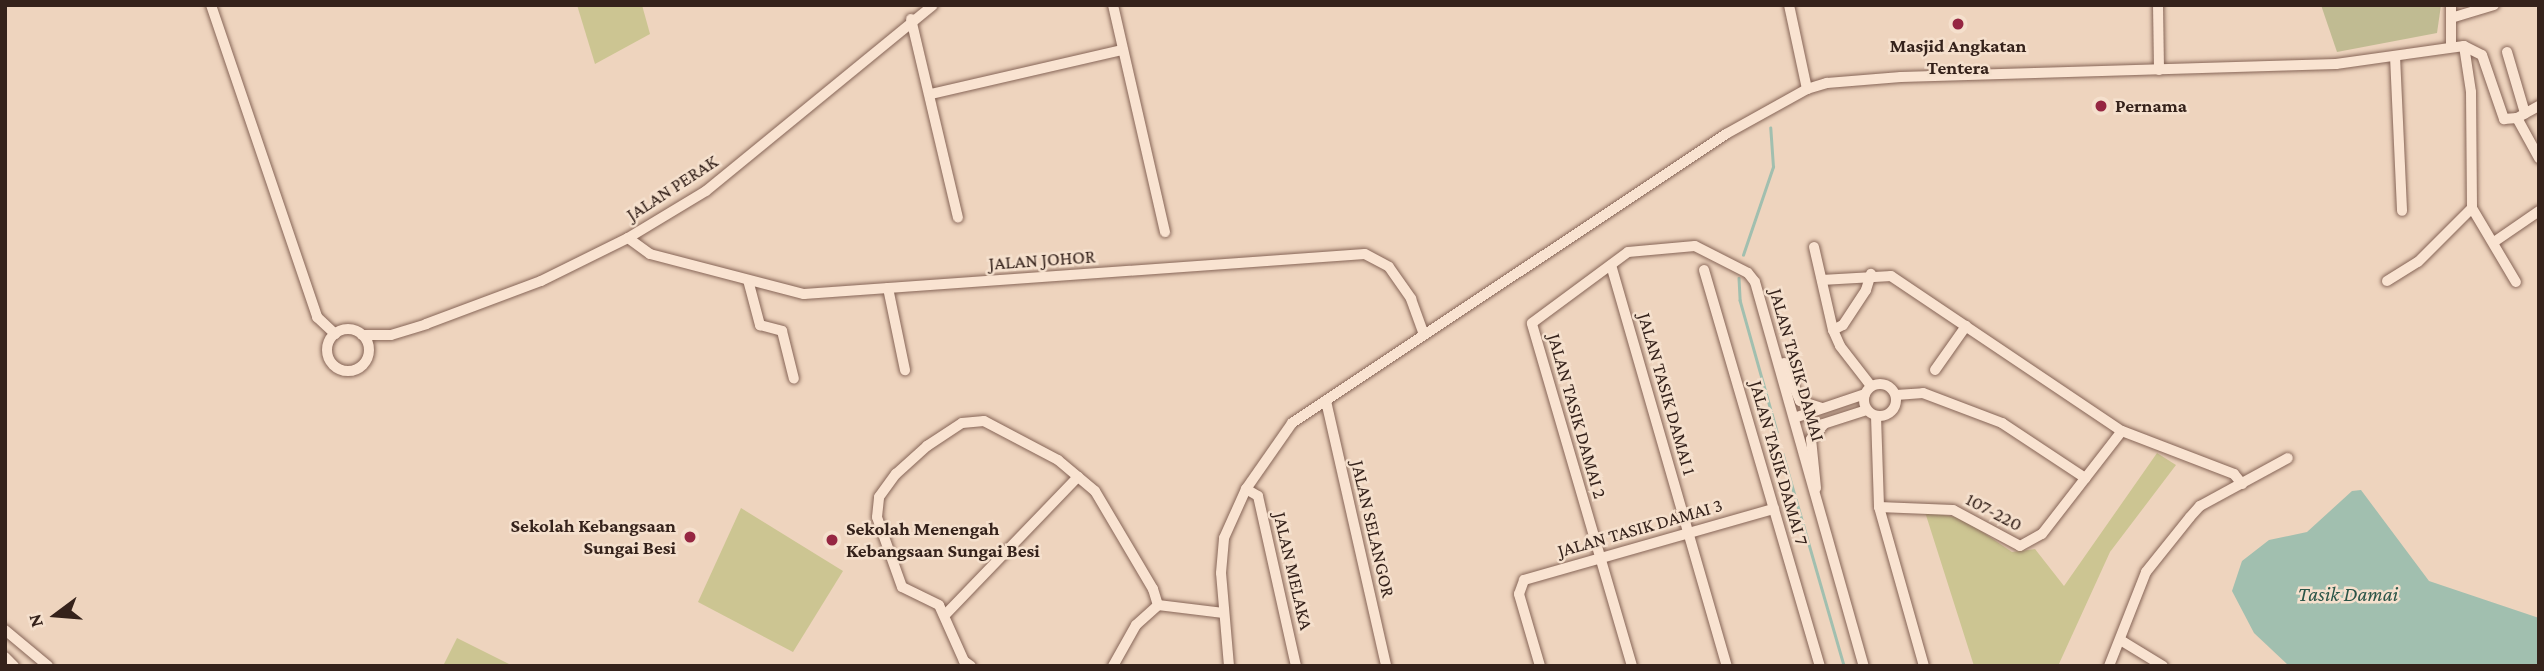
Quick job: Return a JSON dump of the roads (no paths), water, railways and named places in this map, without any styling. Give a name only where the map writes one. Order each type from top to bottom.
[{"type":"street","points":[[211,5],[317,317],[335,334]]},
{"type":"street","points":[[1113,5],[1165,232]]},
{"type":"street","points":[[1788,5],[1807,89]]},
{"type":"street","points":[[2158,5],[2159,70]]},
{"type":"street","points":[[2451,5],[2451,46]]},
{"type":"street","points":[[2451,18],[2494,5]]},
{"type":"street","name":"JALAN PERAK","points":[[362,335],[391,335],[541,281],[628,237],[706,191],[911,19],[931,6]]},
{"type":"street","points":[[911,19],[931,94],[958,218]]},
{"type":"street","points":[[2464,46],[2471,92],[2472,208],[2515,282]]},
{"type":"street","points":[[1229,666],[1224,613],[1224,538],[1246,489],[1292,423],[1752,119],[1807,89],[1827,83],[1901,77],[2336,64],[2464,46],[2482,55],[2504,120],[2521,116],[2539,106]]},
{"type":"street","points":[[931,94],[1122,50]]},
{"type":"street","points":[[2507,52],[2521,116],[2539,158]]},
{"type":"street","points":[[2395,57],[2402,211]]},
{"type":"street","points":[[2387,282],[2417,262],[2472,208]]},
{"type":"street","points":[[2494,242],[2539,211]]},
{"type":"street","name":"JALAN JOHOR","points":[[628,237],[650,254],[804,294],[1364,254],[1389,267],[1411,299],[1424,335]]},
{"type":"street","points":[[1814,247],[1833,330],[1868,390],[1879,507],[1924,666]]},
{"type":"street","name":"JALAN TASIK DAMAI","points":[[1532,323],[1628,252],[1707,249],[1752,276],[1864,666]]},
{"type":"street","name":"JALAN TASIK DAMAI 1","points":[[1611,265],[1727,666]]},
{"type":"street","name":"JALAN TASIK DAMAI 7","points":[[1704,270],[1820,666]]},
{"type":"street","points":[[1822,280],[1871,274],[1891,275],[2122,431],[2234,474],[2242,484]]},
{"type":"street","points":[[1833,330],[1843,325],[1866,290],[1871,274]]},
{"type":"street","points":[[748,280],[760,325],[782,331],[794,379]]},
{"type":"street","points":[[888,288],[905,370]]},
{"type":"street","name":"JALAN TASIK DAMAI 2","points":[[1532,323],[1632,666]]},
{"type":"street","points":[[1935,370],[1966,326]]},
{"type":"street","points":[[349,330],[362,335],[368,355],[355,370],[335,367],[327,355],[335,334],[349,330]]},
{"type":"street","name":"JALAN PERAK","points":[[368,355],[391,335]]},
{"type":"street","points":[[1774,349],[1800,401],[1822,408]]},
{"type":"street","points":[[1794,418],[1886,385],[1896,395],[1923,393],[2002,423],[2085,478]]},
{"type":"street","points":[[1798,432],[1894,410],[1896,395]]},
{"type":"street","name":"JALAN SELANGOR","points":[[1326,401],[1386,666]]},
{"type":"street","points":[[971,666],[964,661],[939,606],[902,587],[877,517],[879,497],[927,446],[962,424],[984,421],[1058,460],[1095,491],[1158,605]]},
{"type":"street","points":[[1815,492],[1818,476],[1811,439],[1824,424]]},
{"type":"street","name":"107-220","points":[[1879,507],[1953,510],[2020,546],[2042,534],[2122,431]]},
{"type":"street","points":[[2109,666],[2122,641],[2146,572],[2200,506],[2288,458]]},
{"type":"street","points":[[945,615],[1078,477]]},
{"type":"street","name":"JALAN MELAKA","points":[[1246,489],[1258,496],[1296,666]]},
{"type":"street","name":"JALAN TASIK DAMAI 3","points":[[1540,666],[1518,585],[1601,558],[1774,509]]},
{"type":"street","points":[[1113,666],[1136,625],[1158,605],[1224,613]]},
{"type":"street","points":[[5,630],[48,666]]},
{"type":"street","points":[[2122,641],[2163,666]]},
{"type":"street","points":[[5,657],[14,666]]},
{"type":"water","name":"Tasik Damai","points":[[2361,490],[2429,581],[2539,618],[2539,666],[2289,666],[2254,633],[2232,591],[2242,561],[2269,540],[2307,532],[2352,491]]},
{"type":"waterway","points":[[1743,255],[1773,167],[1770,128]]},
{"type":"waterway","points":[[1739,278],[1740,300],[1777,432]]},
{"type":"waterway","points":[[1783,454],[1844,666]]},
{"type":"place","name":"Masjid Angkatan Tentera","points":[[1958,24]]},
{"type":"place","name":"Pernama","points":[[2101,106]]},
{"type":"place","name":"Sekolah Kebangsaan Sungai Besi","points":[[690,537]]},
{"type":"place","name":"Sekolah Menengah Kebangsaan Sungai Besi","points":[[832,540]]}]
